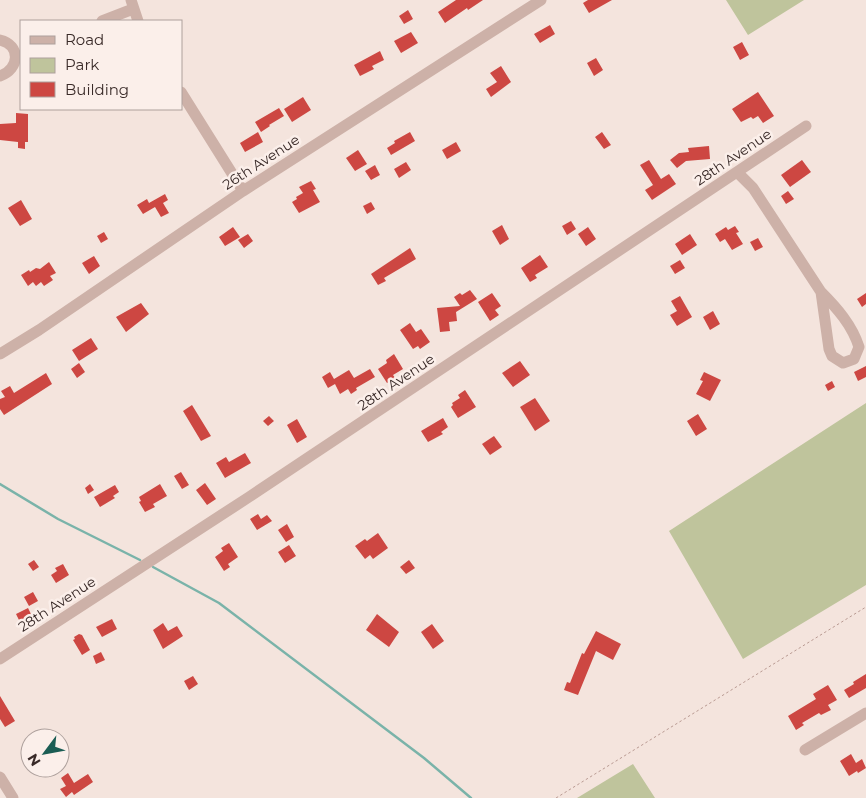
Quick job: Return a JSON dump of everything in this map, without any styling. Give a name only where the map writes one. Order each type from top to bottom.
[{"type":"street","name":"26th Avenue","points":[[0,354],[48,324],[243,191],[541,0]]},
{"type":"street","points":[[104,20],[132,4],[138,20]]},
{"type":"street","points":[[0,40],[8,43],[18,51],[11,70],[0,76]]},
{"type":"street","points":[[182,94],[243,191]]},
{"type":"street","name":"28th Avenue","points":[[0,659],[249,497],[806,126]]},
{"type":"street","points":[[738,172],[753,188],[821,292],[837,308],[855,335],[859,348],[854,359],[843,362],[832,356],[829,349],[821,292]]},
{"type":"street","points":[[806,750],[865,716]]},
{"type":"street","points":[[0,777],[12,798]]},
{"type":"path","points":[[556,798],[866,608]]},
{"type":"green space","points":[[726,0],[804,0],[748,35]]},
{"type":"green space","points":[[866,403],[866,585],[743,659],[669,531]]},
{"type":"green space","points":[[633,764],[655,798],[577,798]]},
{"type":"building","points":[[456,0],[483,0],[445,23],[438,12]]},
{"type":"building","points":[[588,0],[612,0],[589,13],[583,3]]},
{"type":"building","points":[[408,10],[413,19],[404,24],[399,16]]},
{"type":"building","points":[[550,25],[555,34],[540,43],[534,34]]},
{"type":"building","points":[[411,32],[418,43],[401,53],[394,41]]},
{"type":"building","points":[[742,42],[749,55],[740,60],[733,47]]},
{"type":"building","points":[[380,51],[384,60],[372,66],[374,69],[360,76],[354,65]]},
{"type":"building","points":[[596,58],[603,70],[594,76],[587,63]]},
{"type":"building","points":[[501,66],[511,82],[491,97],[486,89],[497,82],[490,73]]},
{"type":"building","points":[[758,92],[774,116],[763,123],[758,116],[741,122],[732,109]]},
{"type":"building","points":[[303,97],[311,110],[292,122],[284,109]]},
{"type":"building","points":[[279,108],[284,116],[261,132],[255,122]]},
{"type":"building","points":[[16,113],[28,114],[28,142],[25,142],[25,149],[18,148],[18,142],[0,140],[0,124],[16,123]]},
{"type":"building","points":[[258,132],[263,142],[245,152],[240,143]]},
{"type":"building","points":[[410,132],[415,141],[391,155],[387,148],[395,143],[394,141]]},
{"type":"building","points":[[602,132],[611,145],[604,149],[595,137]]},
{"type":"building","points":[[456,142],[461,151],[447,159],[442,150]]},
{"type":"building","points":[[709,146],[710,159],[686,161],[677,168],[670,160],[679,153],[689,152],[688,148]]},
{"type":"building","points":[[358,150],[367,164],[355,171],[346,158]]},
{"type":"building","points":[[649,160],[661,179],[669,174],[676,184],[652,200],[645,190],[653,185],[640,165]]},
{"type":"building","points":[[802,160],[811,172],[790,187],[781,175]]},
{"type":"building","points":[[406,162],[411,170],[399,178],[394,169]]},
{"type":"building","points":[[375,165],[380,175],[371,180],[365,171]]},
{"type":"building","points":[[311,181],[316,189],[313,190],[320,202],[299,213],[292,202],[303,193],[299,187]]},
{"type":"building","points":[[788,191],[794,199],[786,204],[781,196]]},
{"type":"building","points":[[165,194],[168,200],[163,203],[169,213],[161,217],[155,207],[143,214],[137,205],[147,199],[149,203]]},
{"type":"building","points":[[21,200],[32,219],[20,226],[8,208]]},
{"type":"building","points":[[371,202],[375,209],[367,214],[363,206]]},
{"type":"building","points":[[571,221],[576,229],[567,235],[562,226]]},
{"type":"building","points":[[502,225],[509,239],[500,245],[492,231]]},
{"type":"building","points":[[735,226],[739,232],[736,233],[743,244],[732,250],[725,239],[720,242],[715,234],[726,227],[728,230]]},
{"type":"building","points":[[233,227],[240,237],[225,246],[219,237]]},
{"type":"building","points":[[588,227],[596,239],[586,246],[578,234]]},
{"type":"building","points":[[104,232],[108,239],[101,243],[97,236]]},
{"type":"building","points":[[248,234],[253,241],[244,248],[238,240]]},
{"type":"building","points":[[690,234],[697,245],[682,255],[675,244]]},
{"type":"building","points":[[758,238],[763,247],[755,251],[750,242]]},
{"type":"building","points":[[410,248],[416,259],[384,278],[386,281],[378,285],[371,274]]},
{"type":"building","points":[[540,255],[548,267],[535,275],[537,278],[530,282],[521,268]]},
{"type":"building","points":[[94,256],[100,266],[89,274],[82,263]]},
{"type":"building","points":[[680,260],[685,268],[675,274],[670,266]]},
{"type":"building","points":[[49,262],[56,273],[50,276],[53,280],[44,286],[41,282],[36,286],[33,282],[28,286],[21,275],[29,270],[30,272],[36,268],[40,269]]},
{"type":"building","points":[[470,290],[477,299],[456,312],[457,321],[449,322],[450,331],[440,332],[437,308],[460,306],[454,297]]},
{"type":"building","points":[[492,293],[501,306],[495,310],[499,315],[490,321],[478,302]]},
{"type":"building","points":[[866,293],[866,304],[862,307],[857,299]]},
{"type":"building","points":[[680,296],[692,317],[677,326],[670,315],[677,311],[671,301]]},
{"type":"building","points":[[141,303],[149,314],[126,332],[116,317]]},
{"type":"building","points":[[713,311],[720,324],[710,330],[703,317]]},
{"type":"building","points":[[410,323],[416,332],[421,329],[430,342],[420,349],[418,346],[413,349],[400,330]]},
{"type":"building","points":[[91,338],[98,349],[79,361],[72,350]]},
{"type":"building","points":[[394,354],[403,369],[393,375],[395,378],[387,383],[378,369],[387,363],[386,360]]},
{"type":"building","points":[[520,361],[530,375],[513,387],[502,373]]},
{"type":"building","points":[[79,363],[85,372],[77,378],[71,369]]},
{"type":"building","points":[[866,366],[866,377],[858,381],[854,372]]},
{"type":"building","points":[[370,369],[375,377],[356,388],[357,390],[351,394],[348,389],[340,394],[335,384],[328,388],[322,377],[330,372],[334,379],[349,370],[354,378]]},
{"type":"building","points":[[704,372],[721,380],[710,401],[696,394],[703,381],[700,380]]},
{"type":"building","points":[[46,373],[52,384],[4,415],[0,409],[0,399],[5,397],[1,391],[10,386],[14,393]]},
{"type":"building","points":[[832,381],[835,387],[828,391],[825,385]]},
{"type":"building","points":[[465,390],[476,407],[458,418],[451,407],[452,403],[460,398],[458,395]]},
{"type":"building","points":[[535,398],[550,421],[535,431],[520,407]]},
{"type":"building","points":[[192,405],[211,436],[201,441],[183,411]]},
{"type":"building","points":[[698,414],[707,429],[696,436],[687,421]]},
{"type":"building","points":[[269,416],[274,421],[268,426],[263,421]]},
{"type":"building","points":[[443,418],[448,427],[441,432],[443,434],[428,442],[421,431]]},
{"type":"building","points":[[297,419],[307,437],[297,443],[287,425]]},
{"type":"building","points":[[494,436],[502,447],[490,455],[482,444]]},
{"type":"building","points":[[245,453],[251,463],[225,478],[216,463],[226,457],[229,462]]},
{"type":"building","points":[[181,472],[189,485],[182,489],[174,476]]},
{"type":"building","points":[[205,483],[216,499],[207,505],[196,490]]},
{"type":"building","points":[[90,484],[94,490],[88,494],[85,488]]},
{"type":"building","points":[[160,484],[167,496],[153,504],[155,507],[145,512],[139,502],[141,501],[139,497]]},
{"type":"building","points":[[115,485],[119,492],[113,496],[115,498],[100,507],[94,497]]},
{"type":"building","points":[[258,514],[261,519],[267,515],[272,521],[257,530],[250,519]]},
{"type":"building","points":[[287,524],[294,537],[286,542],[278,530]]},
{"type":"building","points":[[378,533],[388,548],[373,559],[370,555],[365,559],[355,546],[365,539],[367,541]]},
{"type":"building","points":[[229,543],[238,557],[228,564],[230,567],[224,571],[215,557],[223,551],[221,548]]},
{"type":"building","points":[[289,545],[296,556],[285,563],[278,552]]},
{"type":"building","points":[[34,560],[39,567],[33,571],[28,564]]},
{"type":"building","points":[[409,560],[415,568],[406,574],[400,567]]},
{"type":"building","points":[[63,564],[69,575],[56,583],[51,575],[57,571],[55,568]]},
{"type":"building","points":[[33,592],[38,601],[29,606],[24,597]]},
{"type":"building","points":[[28,608],[34,620],[22,626],[16,614]]},
{"type":"building","points":[[377,614],[399,632],[389,647],[366,630]]},
{"type":"building","points":[[112,619],[117,629],[102,637],[96,627]]},
{"type":"building","points":[[163,623],[168,631],[177,626],[183,636],[163,649],[153,630]]},
{"type":"building","points":[[432,624],[444,641],[433,649],[421,632]]},
{"type":"building","points":[[596,631],[621,644],[613,660],[596,651],[578,695],[564,690],[567,682],[570,683],[582,653],[584,654]]},
{"type":"building","points":[[79,634],[82,635],[90,650],[82,655],[73,640]]},
{"type":"building","points":[[101,652],[105,660],[96,664],[93,656]]},
{"type":"building","points":[[866,674],[866,688],[849,698],[844,690]]},
{"type":"building","points":[[193,676],[198,684],[189,690],[184,681]]},
{"type":"building","points":[[828,685],[837,700],[828,705],[831,710],[821,715],[819,713],[802,723],[804,725],[796,730],[788,716],[816,699],[813,694]]},
{"type":"building","points":[[0,696],[15,721],[5,727],[0,719]]},
{"type":"building","points":[[851,754],[856,763],[862,759],[866,768],[849,776],[840,761]]},
{"type":"building","points":[[88,774],[93,782],[74,795],[72,792],[66,797],[60,789],[66,786],[61,778],[70,778],[70,776],[74,783]]},
{"type":"waterway","points":[[0,484],[58,519],[140,560]]},
{"type":"waterway","points":[[153,567],[219,603],[424,758],[471,798]]}]
